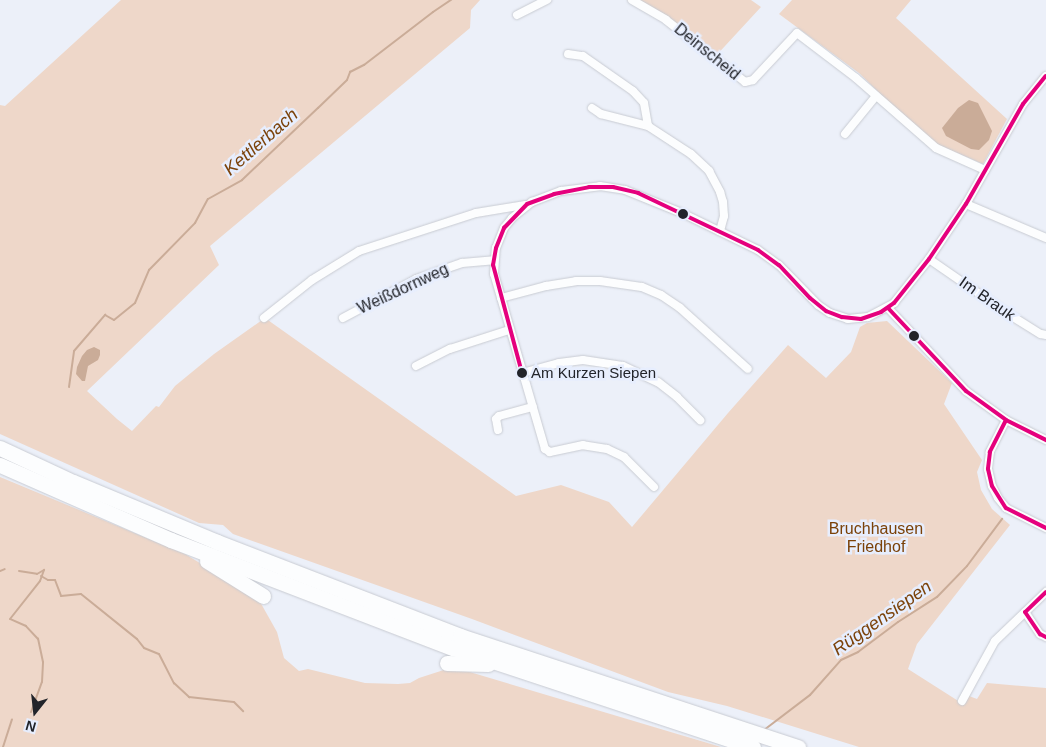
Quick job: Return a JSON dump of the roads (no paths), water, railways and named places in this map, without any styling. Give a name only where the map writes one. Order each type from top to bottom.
[{"type":"highway","points":[[0,448],[73,482],[217,542],[450,632],[710,725],[752,747]]},
{"type":"highway","points":[[0,465],[171,540],[453,648],[556,682],[710,725],[798,747]]},
{"type":"highway","points":[[171,540],[263,596]]},
{"type":"highway","points":[[447,663],[485,663],[538,681],[556,682]]},
{"type":"street","points":[[518,15],[547,0]]},
{"type":"street","name":"Deinscheid","points":[[632,0],[666,20],[745,82],[753,80],[797,33],[856,78],[876,96]]},
{"type":"street","points":[[568,54],[584,56],[637,94],[645,107],[648,126]]},
{"type":"street","points":[[264,318],[312,280],[359,251],[476,213],[527,204],[554,194],[589,187],[625,190],[720,230],[772,259],[814,302],[830,313],[861,319],[888,308],[904,292],[966,204],[1024,104],[1046,76]]},
{"type":"street","points":[[845,134],[876,96],[936,148],[985,170]]},
{"type":"street","points":[[592,108],[601,114],[648,126],[691,154],[714,178],[723,202],[724,216],[720,230]]},
{"type":"street","points":[[527,204],[504,228],[494,260],[494,274],[546,450],[550,452],[583,445],[607,449],[624,457],[654,487]]},
{"type":"street","points":[[966,204],[1046,238]]},
{"type":"street","name":"Im Brauk","points":[[929,259],[1010,315],[1046,335]]},
{"type":"street","name":"Weißdornweg","points":[[343,318],[416,279],[462,263],[494,260]]},
{"type":"street","points":[[501,298],[546,286],[576,281],[610,282],[642,287],[661,295],[680,308],[748,369]]},
{"type":"street","points":[[888,308],[966,392],[1006,420],[1046,440]]},
{"type":"street","points":[[416,366],[457,346],[509,330]]},
{"type":"street","points":[[522,373],[559,363],[583,360],[623,366],[658,382],[677,397],[700,420]]},
{"type":"street","points":[[498,430],[496,419],[499,416],[534,410]]},
{"type":"street","points":[[1006,420],[993,444],[989,458],[992,486],[1006,508],[1046,528]]},
{"type":"street","points":[[962,701],[995,641],[1046,592]]},
{"type":"street","points":[[1025,612],[1040,634],[1046,637]]},
{"type":"waterway","name":"Kettlerbach","points":[[69,387],[74,351],[105,315],[114,320],[135,303],[149,270],[195,223],[208,199],[242,180],[347,80],[350,72],[364,65],[451,0]]},
{"type":"waterway","name":"Rüggensiepen","points":[[764,730],[810,695],[841,660],[858,652],[898,622],[937,597],[967,566],[1002,519]]},
{"type":"waterway","points":[[0,571],[5,569]]},
{"type":"waterway","points":[[19,571],[37,574],[44,570]]},
{"type":"waterway","name":"Kettlerbach","points":[[31,712],[42,682],[43,662],[38,639],[26,626],[10,619],[40,581],[44,570]]},
{"type":"waterway","points":[[41,576],[48,580],[55,580],[61,596],[81,594],[137,639],[144,648],[159,654],[174,683],[189,697],[234,702],[243,711]]},
{"type":"waterway","name":"Kettlerbach","points":[[3,747],[12,719]]},
{"type":"place","name":"Am Kurzen Siepen","points":[[522,373]]},
{"type":"park label","name":"Bruchhausen Friedhof","points":[[876,538]]}]
